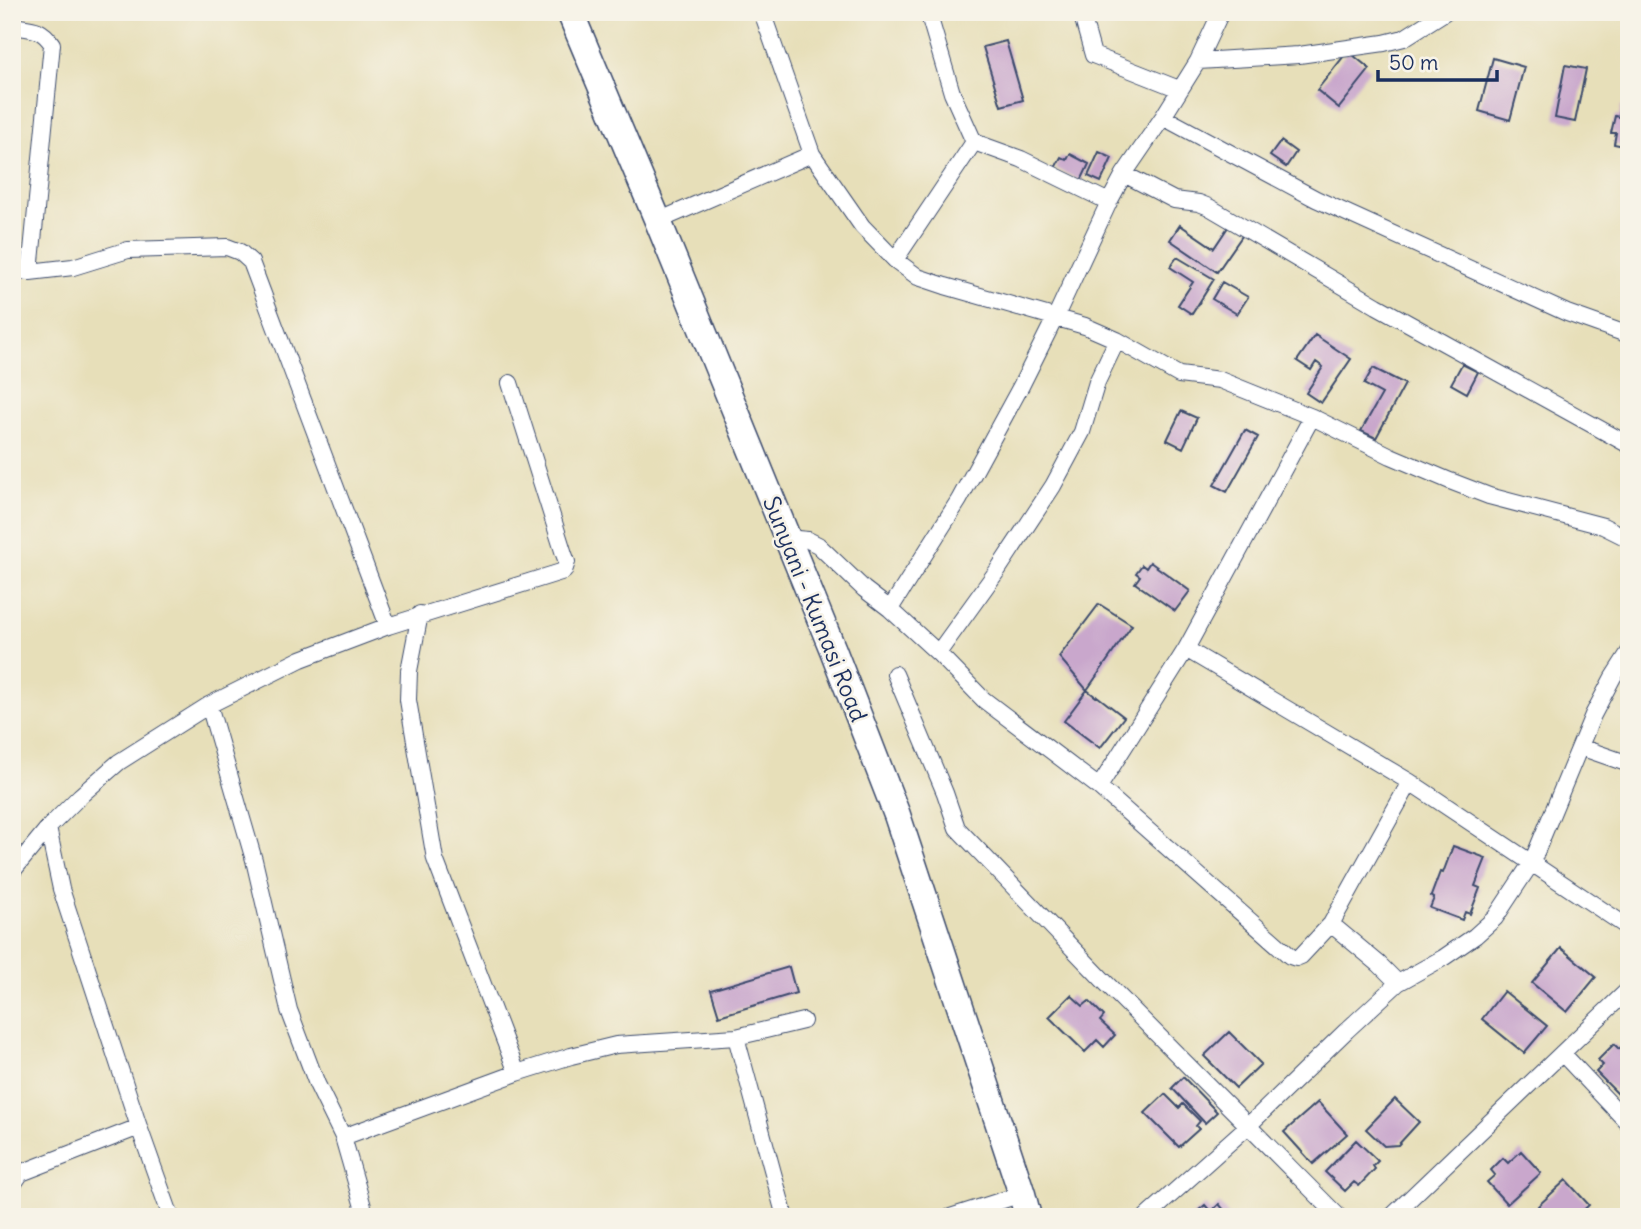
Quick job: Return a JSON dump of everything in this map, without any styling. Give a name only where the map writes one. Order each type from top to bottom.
[{"type":"main road","name":"Sunyani - Kumasi Road","points":[[570,12],[833,650],[897,816],[1025,1205]]},
{"type":"street","points":[[762,12],[812,154],[862,226],[895,260],[918,277],[1085,326],[1117,340],[1179,375],[1220,380],[1312,417],[1391,456],[1450,481],[1489,496],[1603,526],[1629,538]]},
{"type":"street","points":[[928,12],[952,93],[974,142],[1021,159],[1109,202]]},
{"type":"street","points":[[1081,12],[1093,55],[1179,89]]},
{"type":"street","points":[[890,609],[959,500],[1021,386],[1124,174],[1198,61],[1221,12]]},
{"type":"street","points":[[1198,61],[1299,55],[1384,43],[1404,38],[1445,12]]},
{"type":"street","points":[[12,26],[41,30],[52,44],[30,272]]},
{"type":"street","points":[[1163,117],[1315,199],[1567,313],[1629,335]]},
{"type":"street","points":[[895,260],[974,142]]},
{"type":"street","points":[[657,221],[812,154]]},
{"type":"street","points":[[1124,174],[1174,200],[1209,207],[1377,306],[1629,445]]},
{"type":"street","points":[[12,271],[30,272],[73,267],[128,250],[227,247],[240,252],[251,262],[388,626]]},
{"type":"street","points":[[937,653],[1053,486],[1082,432],[1097,382],[1117,340]]},
{"type":"street","points":[[12,872],[48,828],[119,762],[209,705],[301,659],[420,614],[564,570],[567,562],[510,383]]},
{"type":"street","points":[[1099,787],[1186,649],[1312,417]]},
{"type":"street","points":[[786,538],[808,540],[818,545],[864,589],[890,609],[984,700],[1099,787],[1290,956],[1301,956],[1331,924],[1410,782]]},
{"type":"street","points":[[420,614],[409,671],[408,700],[435,859],[517,1073]]},
{"type":"street","points":[[1186,649],[1410,782],[1629,928]]},
{"type":"street","points":[[1146,1217],[1249,1125],[1398,983],[1443,958],[1475,936],[1494,918],[1532,862],[1593,715],[1629,652]]},
{"type":"street","points":[[895,674],[957,828],[1103,980],[1339,1217]]},
{"type":"street","points":[[209,705],[254,860],[289,1010],[317,1084],[343,1137],[366,1217]]},
{"type":"street","points":[[1580,747],[1629,764]]},
{"type":"street","points":[[48,828],[61,889],[138,1127],[171,1217]]},
{"type":"street","points":[[1331,924],[1398,983]]},
{"type":"street","points":[[1391,1217],[1629,989]]},
{"type":"street","points":[[343,1137],[570,1056],[616,1045],[736,1037],[803,1021]]},
{"type":"street","points":[[736,1037],[785,1217]]},
{"type":"street","points":[[1562,1053],[1629,1124]]},
{"type":"street","points":[[12,1186],[21,1173],[138,1127]]},
{"type":"street","points":[[950,1217],[1025,1205]]},
{"type":"building","points":[[1006,41],[1023,100],[1001,106],[983,47]]},
{"type":"building","points":[[1348,51],[1370,69],[1339,108],[1317,90]]},
{"type":"building","points":[[1493,58],[1524,67],[1510,120],[1479,111]]},
{"type":"building","points":[[1565,65],[1586,69],[1575,122],[1555,118]]},
{"type":"building","points":[[1621,106],[1629,107],[1629,147],[1614,144],[1616,133],[1611,133],[1615,116],[1619,117]]},
{"type":"building","points":[[1281,141],[1296,152],[1286,167],[1270,156]]},
{"type":"building","points":[[1099,152],[1112,158],[1101,182],[1088,176]]},
{"type":"building","points":[[1070,154],[1089,164],[1081,181],[1055,168],[1061,157],[1067,160]]},
{"type":"building","points":[[1230,224],[1244,233],[1217,272],[1170,240],[1180,225],[1214,248]]},
{"type":"building","points":[[1177,257],[1214,279],[1192,314],[1178,305],[1193,282],[1170,267]]},
{"type":"building","points":[[1222,282],[1248,297],[1237,314],[1212,299]]},
{"type":"building","points":[[1315,335],[1351,359],[1321,403],[1306,393],[1323,367],[1316,362],[1311,370],[1297,361]]},
{"type":"building","points":[[1462,364],[1478,372],[1467,393],[1451,384]]},
{"type":"building","points":[[1373,368],[1405,384],[1376,438],[1361,431],[1382,394],[1364,384]]},
{"type":"building","points":[[1181,411],[1197,418],[1183,448],[1167,440]]},
{"type":"building","points":[[1245,430],[1258,437],[1227,492],[1214,485]]},
{"type":"building","points":[[1150,562],[1190,591],[1175,611],[1135,583],[1140,576],[1136,573],[1142,565],[1146,568]]},
{"type":"building","points":[[1099,604],[1132,625],[1087,690],[1059,657]]},
{"type":"building","points":[[1087,690],[1124,717],[1100,748],[1064,721]]},
{"type":"building","points":[[1453,846],[1486,858],[1475,886],[1480,888],[1470,914],[1465,912],[1462,920],[1430,908],[1434,898],[1431,896]]},
{"type":"building","points":[[1561,948],[1596,977],[1567,1012],[1532,983]]},
{"type":"building","points":[[789,967],[796,993],[719,1016],[711,990]]},
{"type":"building","points":[[1504,991],[1547,1026],[1524,1053],[1482,1019]]},
{"type":"building","points":[[1071,995],[1083,1006],[1089,1001],[1104,1016],[1100,1021],[1115,1035],[1104,1047],[1097,1040],[1085,1052],[1049,1017]]},
{"type":"building","points":[[1229,1032],[1261,1064],[1236,1088],[1204,1056]]},
{"type":"building","points":[[1629,1040],[1629,1087],[1620,1096],[1596,1072],[1603,1065],[1598,1060],[1614,1044],[1619,1049]]},
{"type":"building","points":[[1183,1077],[1217,1112],[1205,1123],[1172,1088]]},
{"type":"building","points":[[1165,1094],[1179,1108],[1183,1104],[1200,1121],[1196,1126],[1199,1129],[1179,1147],[1145,1113]]},
{"type":"building","points":[[1395,1099],[1419,1122],[1398,1145],[1384,1146],[1366,1129]]},
{"type":"building","points":[[1318,1102],[1347,1134],[1313,1164],[1284,1132]]},
{"type":"building","points":[[1356,1140],[1378,1161],[1373,1166],[1375,1169],[1359,1186],[1354,1182],[1345,1191],[1325,1172]]},
{"type":"building","points":[[1521,1151],[1541,1173],[1507,1204],[1487,1182],[1495,1175],[1491,1170],[1503,1158],[1508,1163]]},
{"type":"building","points":[[1566,1180],[1589,1205],[1576,1217],[1543,1217],[1538,1206]]},
{"type":"building","points":[[1219,1204],[1230,1217],[1191,1217],[1205,1205],[1211,1212]]}]
